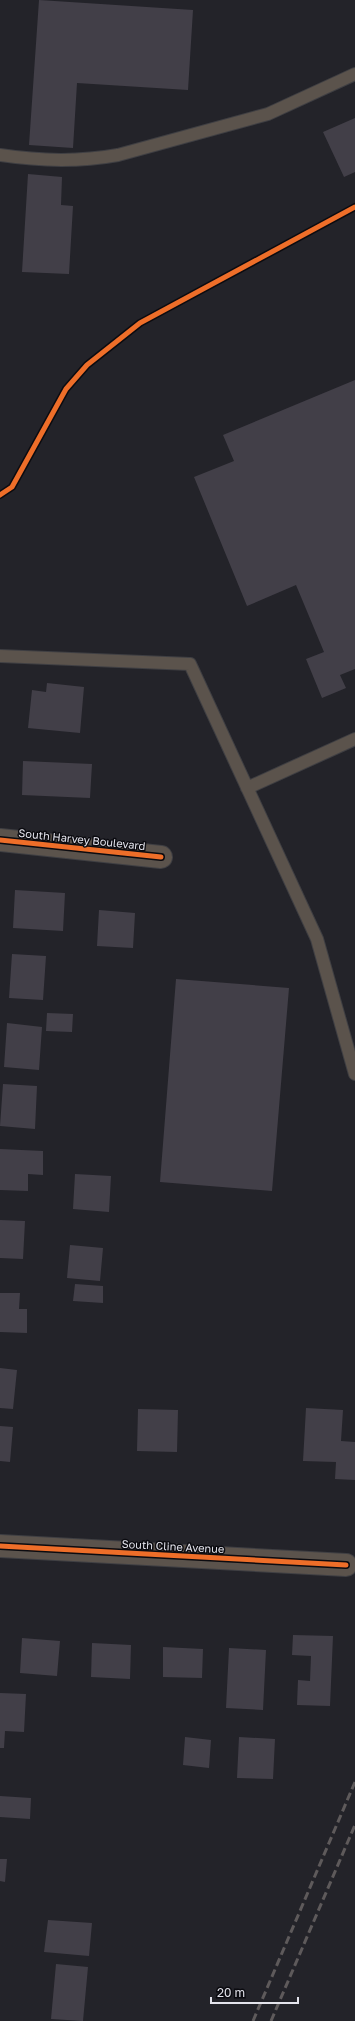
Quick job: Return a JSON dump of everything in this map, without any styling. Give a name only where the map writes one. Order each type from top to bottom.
[{"type":"street","name":"South Harvey Boulevard","points":[[0,840],[161,857]]},
{"type":"street","name":"South Cline Avenue","points":[[0,1546],[346,1565]]},
{"type":"lane","points":[[0,155],[70,160],[94,159],[118,155],[268,114],[355,74]]},
{"type":"lane","points":[[0,656],[190,664],[317,939],[355,1074]]},
{"type":"lane","points":[[248,788],[355,739]]},
{"type":"building","points":[[39,0],[193,10],[188,90],[77,83],[73,148],[29,145]]},
{"type":"building","points":[[355,118],[355,172],[344,177],[323,132]]},
{"type":"building","points":[[28,174],[62,177],[61,205],[73,206],[69,274],[22,272]]},
{"type":"building","points":[[355,380],[355,669],[340,675],[346,688],[322,698],[306,659],[324,652],[296,585],[247,606],[194,477],[234,461],[223,435]]},
{"type":"building","points":[[47,683],[84,687],[80,733],[28,728],[32,690],[46,692]]},
{"type":"building","points":[[23,761],[92,764],[90,798],[22,795]]},
{"type":"building","points":[[15,890],[65,893],[63,931],[13,928]]},
{"type":"building","points":[[99,910],[135,913],[133,948],[97,946]]},
{"type":"building","points":[[12,954],[46,956],[43,1000],[9,998]]},
{"type":"building","points":[[176,979],[289,988],[272,1191],[160,1182]]},
{"type":"building","points":[[47,1013],[73,1014],[72,1032],[46,1031]]},
{"type":"building","points":[[7,1023],[42,1027],[39,1070],[4,1067]]},
{"type":"building","points":[[3,1084],[37,1086],[35,1129],[0,1126]]},
{"type":"building","points":[[0,1149],[43,1151],[43,1175],[28,1174],[28,1191],[0,1190]]},
{"type":"building","points":[[75,1174],[111,1176],[109,1212],[73,1209]]},
{"type":"building","points":[[0,1220],[25,1221],[23,1259],[0,1258]]},
{"type":"building","points":[[70,1245],[103,1248],[100,1281],[67,1278]]},
{"type":"building","points":[[75,1284],[103,1286],[103,1303],[73,1301]]},
{"type":"building","points":[[0,1293],[20,1293],[19,1309],[27,1309],[27,1333],[0,1332]]},
{"type":"building","points":[[0,1368],[17,1370],[13,1409],[0,1408]]},
{"type":"building","points":[[306,1408],[343,1410],[341,1441],[355,1442],[355,1480],[335,1479],[336,1462],[303,1461]]},
{"type":"building","points":[[138,1409],[178,1410],[177,1452],[137,1451]]},
{"type":"building","points":[[0,1426],[13,1427],[10,1462],[0,1461]]},
{"type":"building","points":[[293,1635],[333,1636],[330,1706],[297,1705],[298,1680],[310,1681],[311,1656],[292,1655]]},
{"type":"building","points":[[22,1638],[60,1641],[57,1676],[20,1673]]},
{"type":"building","points":[[92,1643],[131,1645],[130,1679],[91,1677]]},
{"type":"building","points":[[163,1647],[203,1649],[202,1678],[163,1677]]},
{"type":"building","points":[[229,1648],[266,1650],[263,1710],[226,1708]]},
{"type":"building","points":[[0,1693],[26,1694],[24,1732],[5,1731],[4,1748],[0,1748]]},
{"type":"building","points":[[185,1737],[211,1740],[209,1768],[183,1765]]},
{"type":"building","points":[[239,1737],[275,1739],[273,1779],[237,1778]]},
{"type":"building","points":[[0,1796],[31,1798],[30,1819],[0,1817]]},
{"type":"building","points":[[0,1859],[7,1859],[5,1882],[0,1881]]},
{"type":"building","points":[[48,1920],[92,1923],[89,1956],[44,1952]]},
{"type":"building","points":[[56,1964],[88,1967],[83,2021],[51,2019]]},
{"type":"railway","points":[[253,2021],[355,1782]]},
{"type":"railway","points":[[271,2021],[355,1825]]},
{"type":"cycle path","points":[[0,495],[12,487],[66,389],[87,365],[140,323],[355,207]]},
{"type":"cycle path","points":[[0,840],[161,857]]},
{"type":"cycle path","points":[[0,1546],[346,1565]]}]
